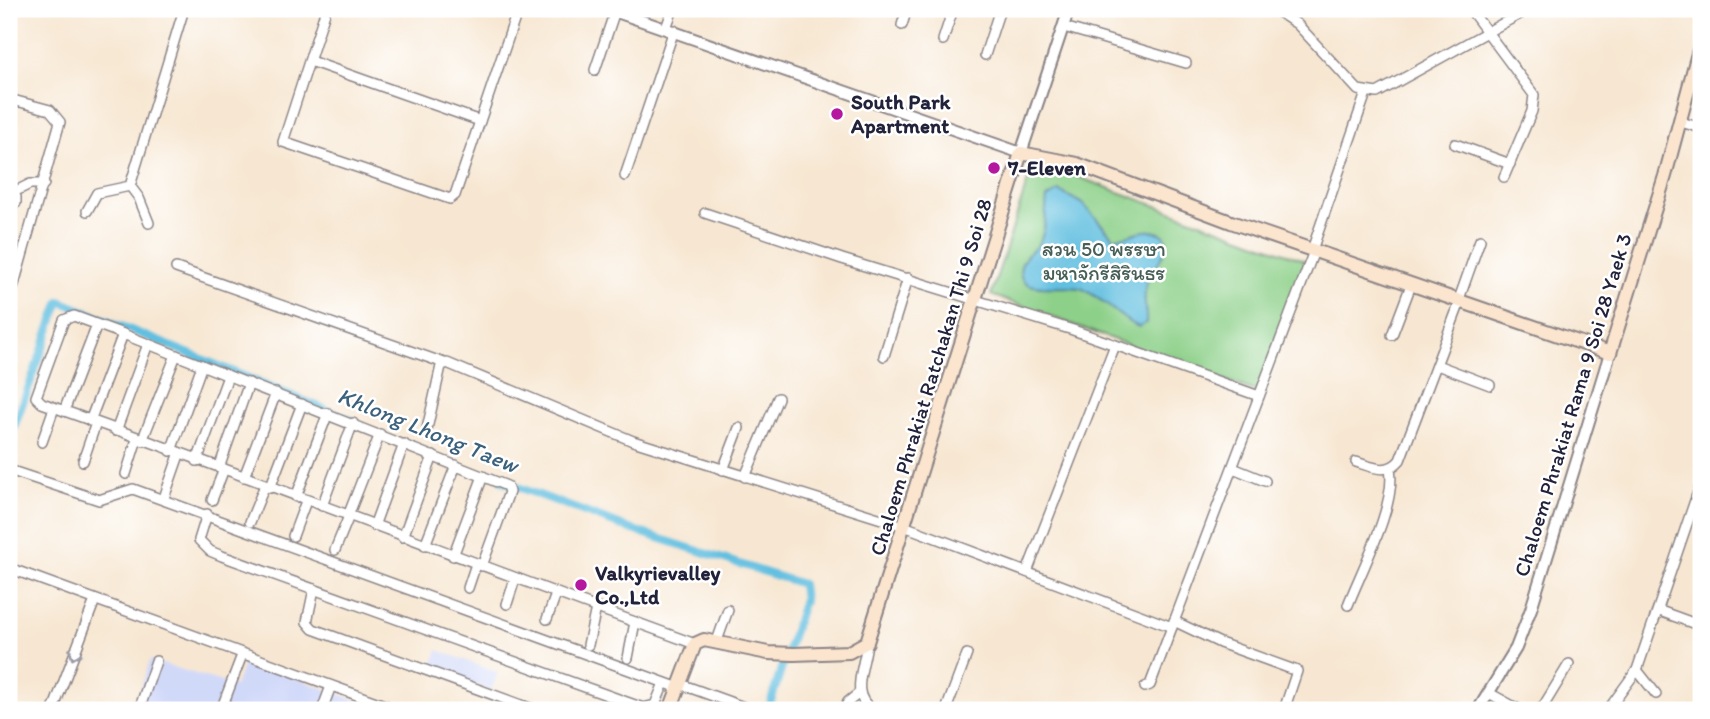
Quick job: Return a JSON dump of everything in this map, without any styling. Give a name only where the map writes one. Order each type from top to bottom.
[{"type":"main road","name":"Chaloem Phrakiat Rama 9 Soi 28 Yaek 3","points":[[1610,353],[1681,122],[1701,42]]},
{"type":"main road","points":[[1021,153],[1077,164],[1410,285],[1610,353]]},
{"type":"main road","name":"Chaloem Phrakiat Ratchakan Thi 9 Soi 28","points":[[869,640],[1021,153]]},
{"type":"main road","points":[[672,710],[695,644],[704,640],[756,651],[788,654],[849,652],[869,640]]},
{"type":"street","points":[[130,186],[184,9]]},
{"type":"street","points":[[327,9],[283,142],[450,199],[456,195],[518,9]]},
{"type":"street","points":[[625,176],[670,29],[673,9]]},
{"type":"street","points":[[902,25],[907,9]]},
{"type":"street","points":[[943,40],[953,9]]},
{"type":"street","points":[[985,55],[1000,9]]},
{"type":"street","name":"Chaloem Phrakiat Ratchakan Thi 9 Soi 28","points":[[1021,153],[1069,9]]},
{"type":"street","points":[[1274,9],[1297,24],[1350,82],[1366,93],[1384,90],[1529,9]]},
{"type":"street","points":[[1470,9],[1534,95],[1532,111],[1504,177]]},
{"type":"street","points":[[595,70],[611,10],[1021,153]]},
{"type":"street","points":[[1064,27],[1185,63]]},
{"type":"street","points":[[310,61],[480,121]]},
{"type":"street","points":[[1144,687],[1150,685],[1233,468],[1313,250],[1366,93]]},
{"type":"street","points":[[9,99],[50,110],[60,122],[9,299]]},
{"type":"street","points":[[1681,122],[1701,128]]},
{"type":"street","points":[[1455,144],[1510,164]]},
{"type":"street","points":[[17,197],[30,184],[44,184]]},
{"type":"street","points":[[87,211],[97,193],[130,186]]},
{"type":"street","points":[[130,186],[139,198],[149,223]]},
{"type":"street","points":[[705,213],[976,299],[1259,396]]},
{"type":"street","points":[[1356,462],[1390,468],[1400,460],[1437,365],[1480,240]]},
{"type":"street","points":[[176,268],[444,363],[634,441],[904,526],[1297,671],[1284,710]]},
{"type":"street","points":[[884,356],[908,278]]},
{"type":"street","points":[[1392,335],[1410,285]]},
{"type":"street","points":[[468,588],[479,565],[509,488],[328,413],[123,334],[74,316],[64,320],[36,397],[41,403],[221,468],[306,501],[349,516],[453,556],[479,565],[555,594],[695,644]]},
{"type":"street","points":[[64,411],[96,325]]},
{"type":"street","points":[[83,461],[93,422],[123,334]]},
{"type":"street","points":[[116,431],[148,344]]},
{"type":"street","points":[[1027,572],[1115,345]]},
{"type":"street","name":"Chaloem Phrakiat Rama 9 Soi 28 Yaek 3","points":[[1478,710],[1516,648],[1531,609],[1610,353]]},
{"type":"street","points":[[126,474],[176,355]]},
{"type":"street","points":[[427,429],[444,363]]},
{"type":"street","points":[[165,495],[202,365]]},
{"type":"street","points":[[1437,365],[1490,385]]},
{"type":"street","points":[[197,461],[228,376]]},
{"type":"street","points":[[212,500],[249,383]]},
{"type":"street","points":[[244,477],[276,394]]},
{"type":"street","points":[[746,477],[778,398]]},
{"type":"street","points":[[250,522],[302,404]]},
{"type":"street","points":[[42,442],[54,408]]},
{"type":"street","points":[[296,497],[328,413]]},
{"type":"street","points":[[322,506],[353,424]]},
{"type":"street","points":[[723,470],[739,428]]},
{"type":"street","points":[[335,550],[380,434]]},
{"type":"street","points":[[374,526],[404,444]]},
{"type":"street","points":[[403,537],[433,456]]},
{"type":"street","points":[[425,545],[456,465]]},
{"type":"street","points":[[1233,468],[1265,481]]},
{"type":"street","points":[[1348,605],[1378,530],[1390,491],[1390,468]]},
{"type":"street","points":[[9,470],[99,500],[130,489],[207,514],[664,682],[749,709]]},
{"type":"street","points":[[453,556],[484,476]]},
{"type":"street","points":[[1608,710],[1637,670],[1660,611],[1701,483]]},
{"type":"street","points":[[293,536],[306,501]]},
{"type":"street","points":[[207,514],[199,540],[210,551],[635,706],[648,708],[657,702],[664,682]]},
{"type":"street","points":[[9,568],[398,710]]},
{"type":"street","points":[[507,604],[515,579]]},
{"type":"street","points":[[314,589],[307,622],[313,629],[535,710]]},
{"type":"street","points":[[547,619],[555,594]]},
{"type":"street","points":[[53,710],[95,600]]},
{"type":"street","points":[[588,645],[596,608]]},
{"type":"street","points":[[717,641],[728,610]]},
{"type":"street","points":[[1660,611],[1701,626]]},
{"type":"street","points":[[628,658],[635,622]]},
{"type":"street","points":[[869,640],[859,694],[864,705],[873,710]]},
{"type":"street","points":[[946,710],[967,654]]},
{"type":"street","points":[[221,710],[242,655]]},
{"type":"street","points":[[139,710],[156,661]]},
{"type":"street","points":[[1541,710],[1569,664]]},
{"type":"street","points":[[1637,670],[1656,694]]},
{"type":"street","points":[[322,710],[331,686]]},
{"type":"street","points":[[1489,693],[1520,710]]},
{"type":"street","points":[[844,710],[848,702],[859,694]]},
{"type":"street","points":[[657,702],[672,710]]},
{"type":"shaded area","points":[[438,650],[498,673],[491,691],[432,667]]},
{"type":"shaded area","points":[[245,659],[382,710],[133,710],[150,660],[235,686]]},
{"type":"green space","name":"สวน 50 พรรษา มหาจักรีสิรินธร","points":[[1051,167],[1309,262],[1260,393],[991,295],[1031,171]]},
{"type":"water","points":[[1059,191],[1083,204],[1113,237],[1152,231],[1162,234],[1166,239],[1163,254],[1146,284],[1146,323],[1139,327],[1132,324],[1083,289],[1034,286],[1026,283],[1021,276],[1022,262],[1042,236],[1047,198]]},
{"type":"waterway","name":"Khlong Lhong Taew","points":[[9,441],[60,301],[351,420]]},
{"type":"waterway","name":"Khlong Lhong Taew","points":[[502,481],[630,529],[802,584],[804,600],[768,710]]},
{"type":"place","name":"South Park Apartment","points":[[837,114]]},
{"type":"place","name":"7-Eleven","points":[[994,168]]},
{"type":"place","name":"Valkyrievalley Co.,Ltd","points":[[581,585]]}]
